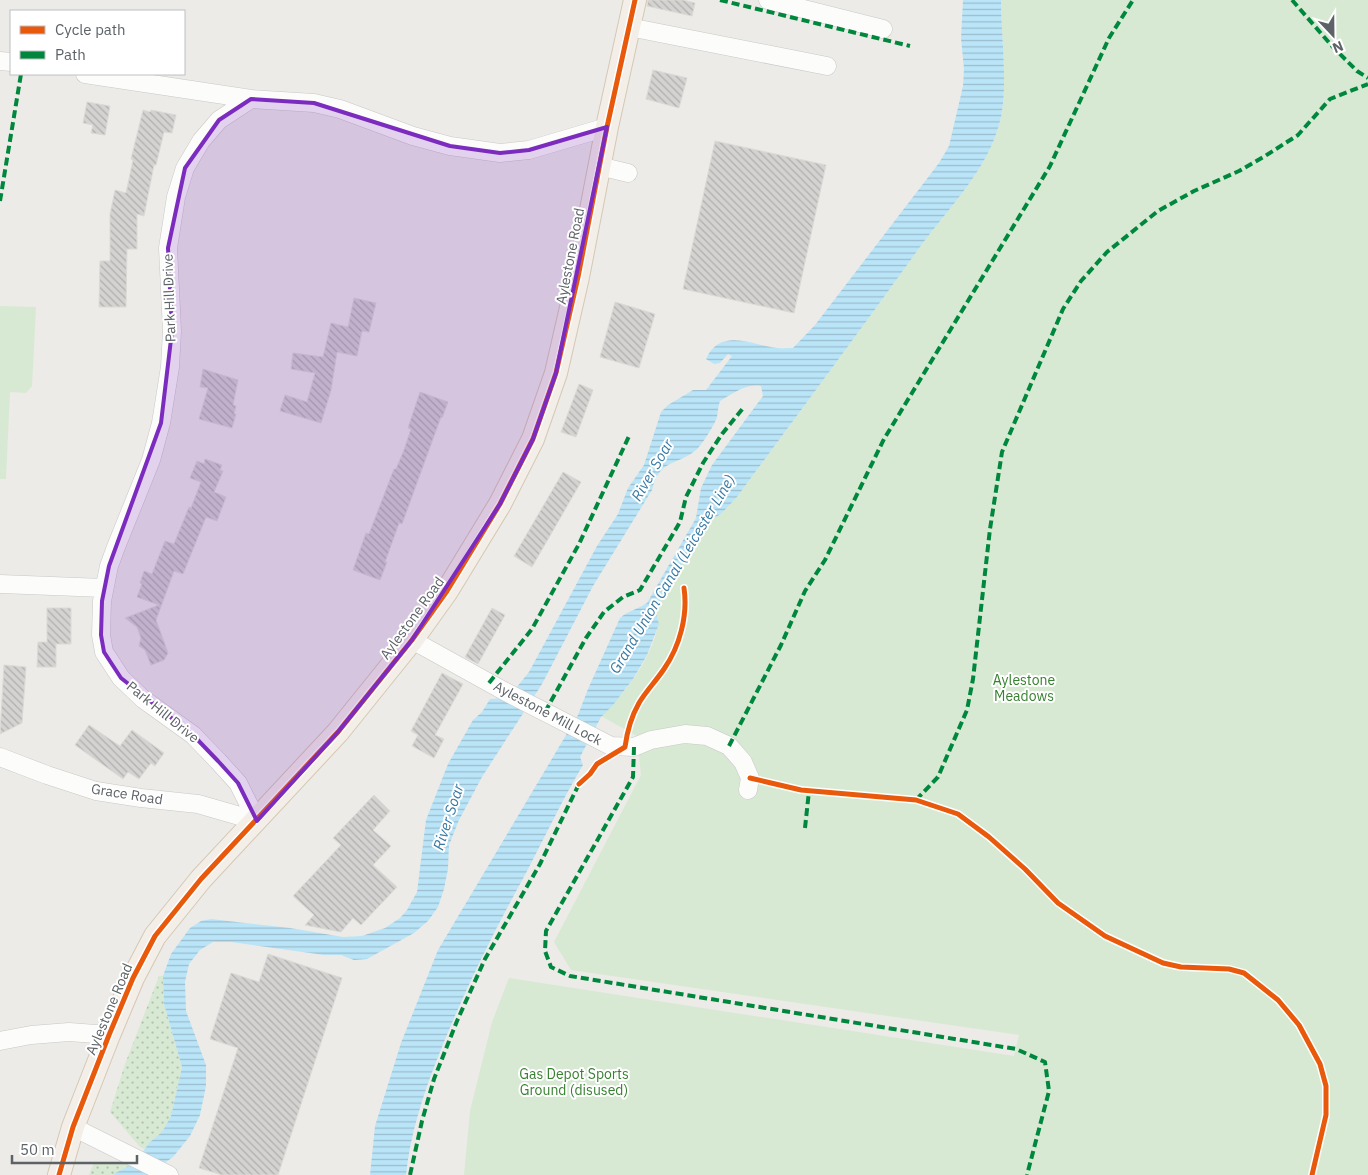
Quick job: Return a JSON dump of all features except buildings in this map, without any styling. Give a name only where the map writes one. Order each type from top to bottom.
[{"type":"main road","name":"Aylestone Road","points":[[58,1175],[72,1127],[133,978],[155,936],[201,879],[338,732],[412,640],[447,591],[500,504],[533,439],[556,373],[578,277],[607,127],[635,0]]},
{"type":"street","points":[[768,0],[883,29]]},
{"type":"street","points":[[628,27],[827,66]]},
{"type":"street","points":[[92,75],[251,99],[314,103],[340,109],[413,136],[450,146],[500,153],[537,148],[607,127]]},
{"type":"street","name":"Park Hill Drive","points":[[251,99],[219,120],[201,142],[185,168],[176,197],[168,248],[172,331],[170,367],[161,423],[151,460],[116,546],[104,588],[101,610],[101,635],[104,652],[121,678],[143,698],[193,735],[218,761],[238,783],[257,820]]},
{"type":"street","points":[[599,166],[628,173]]},
{"type":"street","points":[[0,584],[104,588]]},
{"type":"street","name":"Aylestone Mill Lock","points":[[412,640],[504,691],[611,746],[634,747],[651,740],[686,734],[707,736],[729,746],[743,762],[750,778],[748,790]]},
{"type":"street","name":"Grace Road","points":[[0,757],[96,791],[198,804],[257,820]]},
{"type":"street","points":[[0,1041],[31,1034],[69,1032],[110,1035]]},
{"type":"street","points":[[72,1127],[166,1174]]},
{"type":"highlighted area","points":[[251,99],[314,103],[450,146],[500,153],[529,150],[607,127],[556,373],[533,439],[500,504],[412,640],[338,732],[257,821],[238,783],[218,761],[193,735],[121,678],[104,652],[101,635],[102,601],[109,566],[161,423],[172,331],[168,248],[185,168],[219,120]]},
{"type":"green space","name":"Aylestone Meadows","points":[[1001,0],[1368,0],[1368,1175],[464,1175],[470,1111],[492,1022],[509,978],[1014,1056],[1019,1035],[571,970],[554,942],[641,775],[637,736],[601,716],[628,686],[644,662],[658,625],[655,610],[707,522],[721,514],[737,497],[920,247],[968,186],[988,153],[996,136],[1003,104],[1004,74]]},
{"type":"green space","points":[[0,306],[36,307],[32,386],[26,393],[10,392],[6,479],[0,479]]},
{"type":"green space","points":[[159,976],[163,976],[164,1004],[182,1067],[171,1116],[162,1132],[144,1149],[140,1147],[110,1112],[125,1064]]},
{"type":"green space","points":[[94,1162],[131,1166],[114,1175],[89,1175]]},
{"type":"water","points":[[963,0],[1001,0],[1004,74],[1003,104],[996,136],[988,153],[968,186],[920,247],[737,497],[721,514],[707,522],[655,610],[659,624],[647,655],[633,679],[601,717],[580,757],[583,765],[501,919],[456,1013],[421,1103],[410,1146],[406,1175],[370,1175],[375,1126],[401,1043],[438,950],[578,715],[620,618],[647,603],[696,518],[701,488],[712,465],[763,396],[761,386],[750,386],[734,392],[720,401],[716,420],[699,447],[688,455],[669,464],[659,473],[652,490],[593,586],[542,684],[482,777],[459,820],[449,845],[448,869],[444,889],[438,907],[428,921],[414,933],[367,959],[354,960],[341,955],[324,955],[231,942],[213,942],[200,950],[189,964],[185,982],[186,1011],[206,1065],[206,1086],[200,1115],[190,1136],[173,1157],[148,1175],[114,1175],[134,1164],[149,1143],[162,1132],[171,1116],[182,1067],[164,1004],[163,976],[171,954],[190,928],[201,921],[211,919],[290,928],[343,937],[362,936],[385,928],[400,918],[407,910],[417,892],[426,820],[448,764],[473,720],[482,712],[490,699],[508,698],[529,672],[597,546],[618,514],[628,488],[644,465],[661,412],[668,405],[693,390],[706,390],[732,356],[728,354],[720,363],[714,364],[706,359],[712,349],[719,343],[737,340],[779,348],[793,348],[815,325],[939,163],[949,146],[963,86],[964,69],[961,38]]},
{"type":"marked path","points":[[720,0],[910,46]]},
{"type":"marked path","points":[[729,746],[781,645],[805,591],[825,560],[884,439],[1050,166],[1109,38],[1133,0]]},
{"type":"marked path","points":[[1292,0],[1332,46],[1357,71],[1368,78]]},
{"type":"marked path","points":[[0,201],[21,75]]},
{"type":"marked path","points":[[916,800],[938,777],[967,710],[973,679],[990,529],[1002,452],[1063,309],[1081,281],[1107,252],[1158,211],[1265,156],[1298,135],[1330,99],[1368,84]]},
{"type":"marked path","points":[[545,712],[586,638],[604,612],[623,597],[640,590],[680,522],[686,497],[703,463],[722,434],[744,407]]},
{"type":"marked path","points":[[489,683],[532,629],[579,544],[630,434]]},
{"type":"marked path","points":[[634,747],[633,777],[546,931],[545,951],[551,967],[570,976],[1016,1049],[1045,1062],[1049,1091],[1027,1175]]},
{"type":"marked path","points":[[410,1175],[434,1079],[457,1021],[485,959],[540,864],[579,784]]},
{"type":"marked path","points":[[805,828],[809,791]]},
{"type":"cycle path","points":[[59,1175],[73,1127],[109,1035],[133,978],[155,936],[201,879],[338,732],[412,640],[447,591],[500,504],[533,439],[556,373],[578,277],[607,127],[635,0]]},
{"type":"cycle path","points":[[579,784],[597,764],[625,747],[636,708],[670,660],[678,640],[684,619],[684,588]]},
{"type":"cycle path","points":[[750,778],[801,790],[916,800],[958,814],[989,837],[1025,869],[1058,903],[1105,936],[1163,963],[1181,967],[1229,969],[1244,973],[1278,1000],[1299,1025],[1320,1064],[1326,1086],[1326,1115],[1312,1175]]},
{"type":"water label","name":"River Soar","points":[[652,470]]},
{"type":"water label","name":"Grand Union Canal (Leicester Line)","points":[[672,574]]},
{"type":"water label","name":"River Soar","points":[[448,817]]},
{"type":"park label","name":"Gas Depot Sports Ground (disused)","points":[[574,1082]]}]
